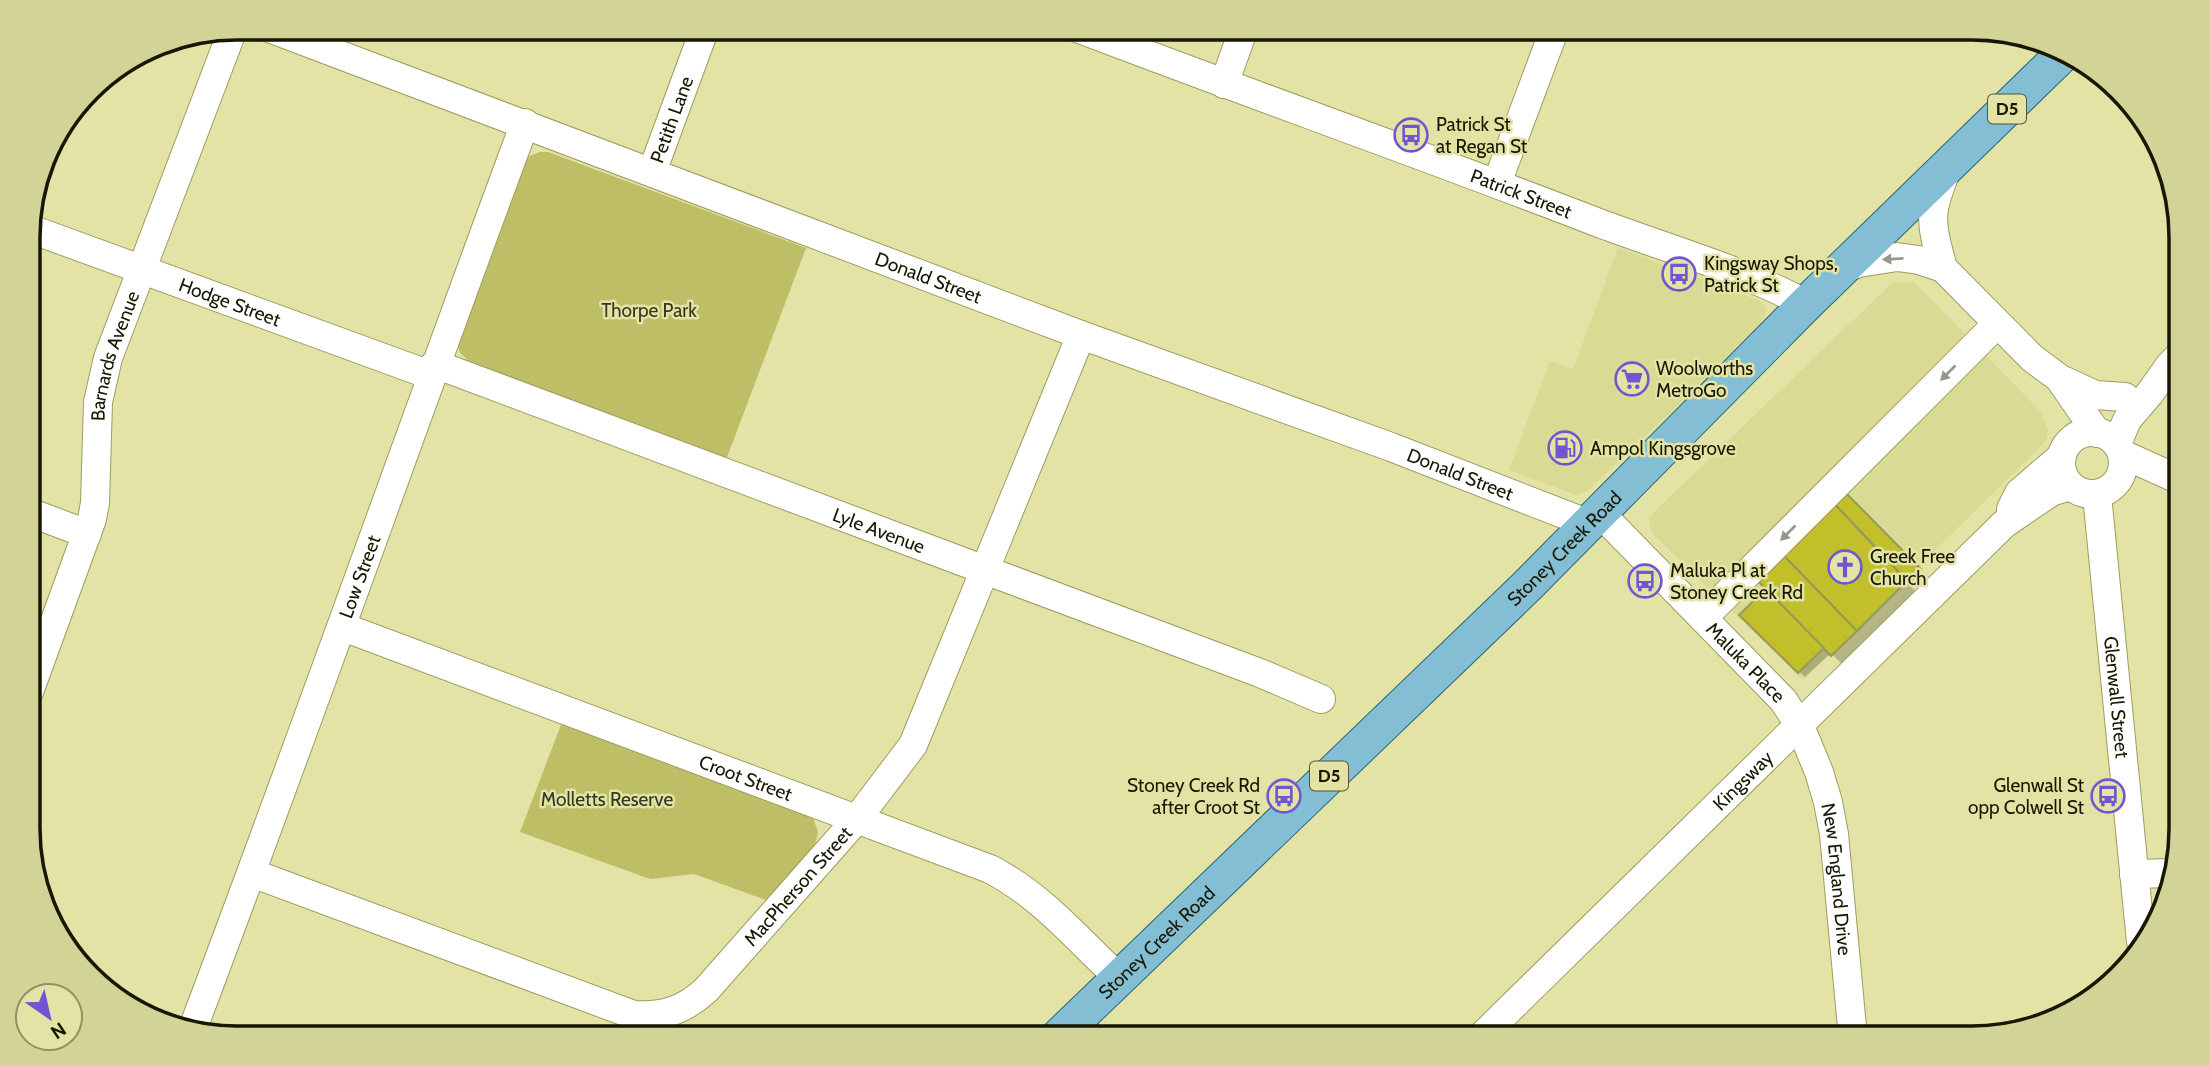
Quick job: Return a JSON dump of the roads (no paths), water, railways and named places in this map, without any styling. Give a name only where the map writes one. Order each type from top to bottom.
[{"type":"main road","name":"Stoney Creek Road","points":[[1069,1026],[1594,518],[1806,304],[2057,60]]},
{"type":"street","name":"Donald Street","points":[[301,40],[1082,335],[1594,518]]},
{"type":"street","name":"Petith Lane","points":[[652,172],[701,40]]},
{"type":"street","name":"Patrick Street","points":[[1108,40],[1497,183],[1650,243],[1766,283],[1806,304]]},
{"type":"street","points":[[1224,84],[1240,40]]},
{"type":"street","points":[[1497,183],[1551,40]]},
{"type":"street","name":"Barnards Avenue","points":[[40,664],[87,534],[95,503],[98,402],[102,380],[229,41]]},
{"type":"street","name":"Low Street","points":[[196,1021],[343,627],[433,370],[525,123]]},
{"type":"street","points":[[1943,268],[1934,234],[1932,211],[1948,167]]},
{"type":"street","name":"Hodge Street","points":[[41,232],[433,370]]},
{"type":"street","points":[[1843,269],[1859,263],[1897,257],[1919,260],[1943,268],[2032,358],[2059,378],[2095,395],[2124,397]]},
{"type":"street","points":[[1703,618],[1997,324]]},
{"type":"street","name":"MacPherson Street","points":[[251,873],[634,1015],[654,1017],[691,1004],[856,819],[913,744],[1082,335]]},
{"type":"street","points":[[2032,358],[2064,411],[2065,449],[2061,466],[2070,486],[2078,492],[2096,495],[2107,491],[2112,448],[2124,397],[2140,382],[2169,364]]},
{"type":"street","points":[[2112,448],[2127,420],[2169,368]]},
{"type":"street","name":"Lyle Avenue","points":[[433,370],[984,569],[1260,673],[1321,699]]},
{"type":"street","points":[[2059,378],[2112,448],[2133,470],[2169,476]]},
{"type":"street","points":[[2065,449],[2082,434],[2112,448]]},
{"type":"street","name":"Kingsway","points":[[2004,524],[2019,492],[2065,449]]},
{"type":"street","name":"Kingsway","points":[[1493,1025],[2004,524],[2051,492],[2070,486]]},
{"type":"street","name":"Glenwall Street","points":[[2096,495],[2140,931]]},
{"type":"street","points":[[41,516],[87,534]]},
{"type":"street","name":"Maluka Place","points":[[1594,518],[1703,618],[1783,700],[1800,726]]},
{"type":"street","name":"Croot Street","points":[[343,627],[990,869],[1015,882],[1039,900],[1118,977]]},
{"type":"street","name":"New England Drive","points":[[1800,726],[1819,772],[1834,834],[1852,1025]]},
{"type":"street","points":[[2134,874],[2163,873]]},
{"type":"place","name":"Patrick St at Regan St","points":[[1411,135]]},
{"type":"place","name":"Kingsway Shops, Patrick St","points":[[1679,274]]},
{"type":"place","name":"Woolworths MetroGo","points":[[1632,379]]},
{"type":"place","name":"Ampol Kingsgrove","points":[[1565,448]]},
{"type":"place","name":"Greek Free Church","points":[[1845,567]]},
{"type":"place","name":"Maluka Pl at Stoney Creek Rd","points":[[1645,581]]},
{"type":"place","name":"Stoney Creek Rd after Croot St","points":[[1284,796]]},
{"type":"place","name":"Glenwall St opp Colwell St","points":[[2108,796]]},
{"type":"park label","name":"Thorpe Park","points":[[649,310]]},
{"type":"park label","name":"Molletts Reserve","points":[[607,799]]}]
